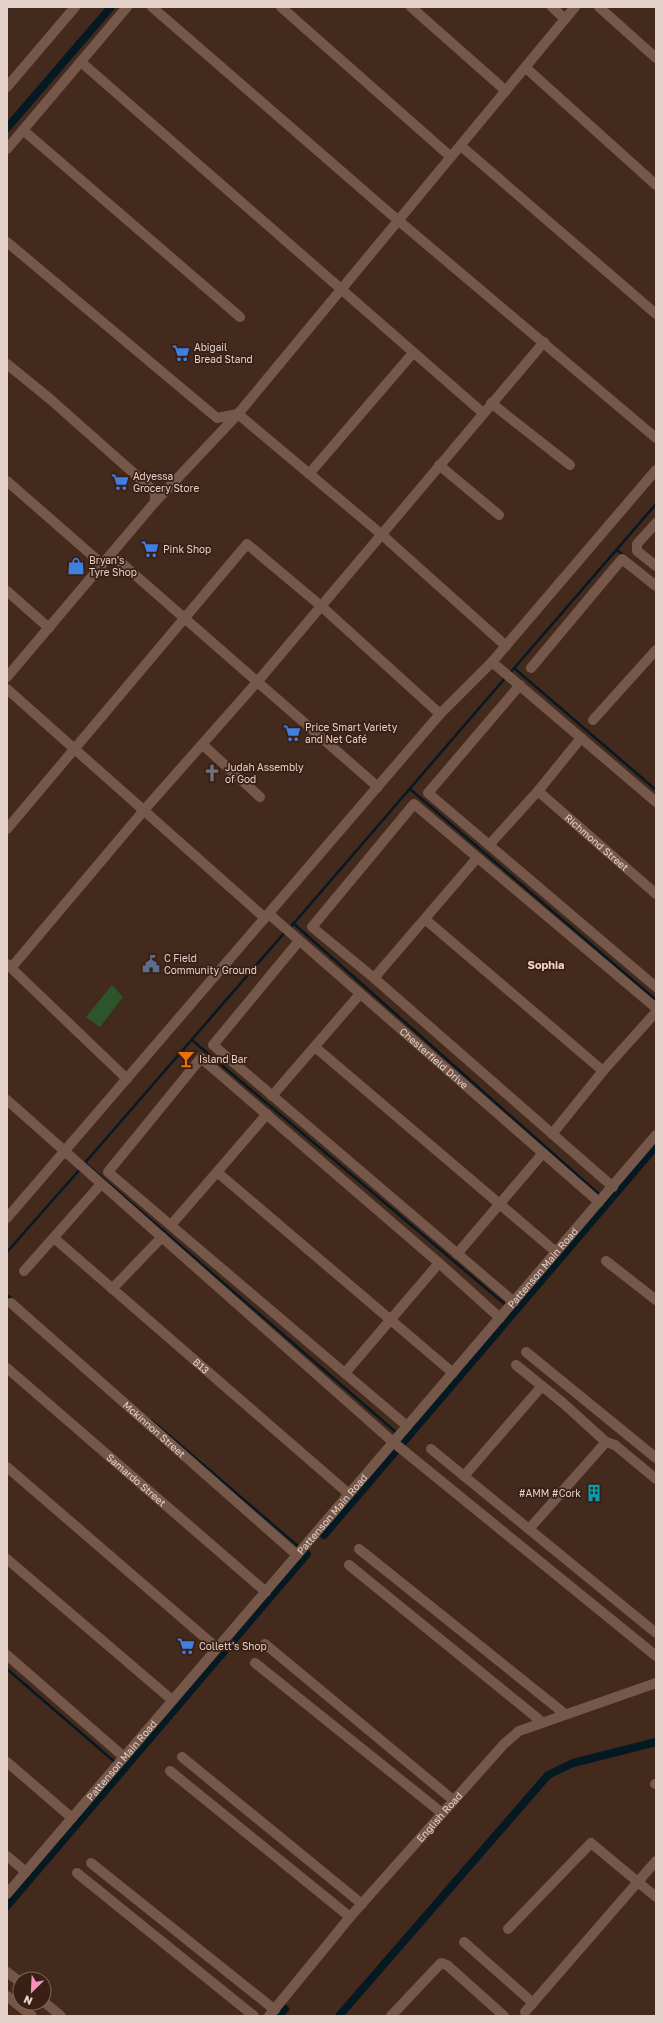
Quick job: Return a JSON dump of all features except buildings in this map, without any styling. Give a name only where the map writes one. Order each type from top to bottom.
[{"type":"street","points":[[7,86],[75,7]]},
{"type":"street","points":[[7,149],[127,7]]},
{"type":"street","points":[[152,7],[398,219],[656,438]]},
{"type":"street","points":[[281,7],[451,157]]},
{"type":"street","points":[[411,7],[506,91]]},
{"type":"street","points":[[552,7],[565,19]]},
{"type":"street","points":[[7,677],[156,502],[238,414],[575,7]]},
{"type":"street","points":[[599,7],[656,58]]},
{"type":"street","points":[[81,62],[483,413]]},
{"type":"street","points":[[526,68],[656,185]]},
{"type":"street","points":[[23,130],[240,316]]},
{"type":"street","points":[[461,146],[656,314]]},
{"type":"street","points":[[7,242],[217,418],[238,414]]},
{"type":"street","points":[[127,1079],[9,966],[258,681],[544,342]]},
{"type":"street","points":[[308,474],[413,353]]},
{"type":"street","points":[[7,364],[50,399],[155,492],[156,502]]},
{"type":"street","points":[[492,403],[570,465]]},
{"type":"street","points":[[238,414],[381,534],[506,646]]},
{"type":"street","points":[[439,465],[499,515]]},
{"type":"street","points":[[7,1218],[440,714],[492,662],[656,470]]},
{"type":"street","points":[[7,481],[102,564]]},
{"type":"street","points":[[656,523],[637,544],[637,551],[656,566]]},
{"type":"street","points":[[7,829],[247,544],[321,606],[440,714]]},
{"type":"street","points":[[112,554],[378,787]]},
{"type":"street","points":[[531,668],[622,560],[656,586]]},
{"type":"street","points":[[7,591],[49,628]]},
{"type":"street","points":[[593,720],[655,653]]},
{"type":"street","points":[[492,662],[656,802]]},
{"type":"street","points":[[519,684],[428,793],[656,987]]},
{"type":"street","name":"Chesterfield Drive","points":[[7,689],[267,916],[299,941],[599,1202]]},
{"type":"street","points":[[489,845],[538,791],[581,738]]},
{"type":"street","points":[[202,745],[260,797]]},
{"type":"street","name":"Richmond Street","points":[[538,791],[656,894]]},
{"type":"street","name":"Chesterfield Drive","points":[[477,858],[414,804],[312,927],[374,978],[613,1187]]},
{"type":"street","points":[[374,978],[426,920],[477,858],[656,1008]]},
{"type":"street","points":[[426,920],[603,1071]]},
{"type":"street","points":[[299,941],[212,1045],[457,1254],[512,1303]]},
{"type":"street","points":[[272,1096],[360,994]]},
{"type":"street","points":[[552,1134],[603,1071],[656,1012]]},
{"type":"street","points":[[314,1047],[556,1252]]},
{"type":"street","points":[[406,1428],[345,1373],[108,1172],[201,1058],[501,1316]]},
{"type":"street","points":[[7,1100],[396,1443],[656,1656]]},
{"type":"street","points":[[171,1224],[267,1114]]},
{"type":"street","name":"Pattenson Main Road","points":[[7,1894],[266,1592],[307,1542],[396,1443],[406,1428],[452,1373],[656,1135]]},
{"type":"street","points":[[457,1254],[543,1153]]},
{"type":"street","points":[[217,1172],[452,1373]]},
{"type":"street","points":[[24,1271],[101,1184]]},
{"type":"street","points":[[112,1289],[162,1237]]},
{"type":"street","name":"B13","points":[[54,1238],[349,1494]]},
{"type":"street","points":[[606,1261],[656,1300]]},
{"type":"street","points":[[345,1373],[439,1263]]},
{"type":"street","name":"Mckinnon Street","points":[[11,1303],[297,1555]]},
{"type":"street","points":[[526,1352],[656,1458]]},
{"type":"street","points":[[516,1365],[606,1442],[614,1445],[656,1479]]},
{"type":"street","name":"Samardo Street","points":[[7,1368],[266,1592]]},
{"type":"street","points":[[464,1476],[542,1386]]},
{"type":"street","points":[[529,1529],[606,1442]]},
{"type":"street","points":[[431,1449],[656,1633]]},
{"type":"street","points":[[7,1467],[217,1648]]},
{"type":"street","points":[[359,1549],[565,1714]]},
{"type":"street","points":[[7,1559],[172,1700]]},
{"type":"street","points":[[349,1565],[542,1722]]},
{"type":"street","points":[[265,1644],[453,1800]]},
{"type":"street","points":[[7,1655],[124,1757]]},
{"type":"street","points":[[255,1663],[442,1813]]},
{"type":"street","name":"English Road","points":[[272,2013],[350,1917],[453,1800],[504,1744],[519,1731],[656,1683]]},
{"type":"street","points":[[182,1757],[362,1904]]},
{"type":"street","points":[[7,1762],[72,1818]]},
{"type":"street","points":[[170,1771],[350,1917]]},
{"type":"street","points":[[508,1929],[591,1843],[656,1897]]},
{"type":"street","points":[[7,1856],[26,1872]]},
{"type":"street","points":[[525,2012],[656,1861]]},
{"type":"street","points":[[91,1862],[272,2013]]},
{"type":"street","points":[[76,1873],[254,2016]]},
{"type":"street","points":[[464,1942],[533,2003]]},
{"type":"street","points":[[390,2016],[441,1962],[447,1965],[504,2016]]},
{"type":"street","points":[[7,1996],[32,2016]]},
{"type":"street","points":[[52,2009],[61,2016]]},
{"type":"green space","points":[[112,985],[123,997],[100,1027],[86,1017]]},
{"type":"waterway","points":[[7,128],[111,7]]},
{"type":"waterway","points":[[510,673],[656,504]]},
{"type":"waterway","points":[[617,550],[624,556]]},
{"type":"waterway","points":[[514,668],[656,790]]},
{"type":"waterway","points":[[289,929],[506,677]]},
{"type":"waterway","points":[[410,789],[656,1000]]},
{"type":"waterway","points":[[293,923],[601,1196]]},
{"type":"waterway","points":[[84,1164],[285,932]]},
{"type":"waterway","points":[[192,1040],[507,1306]]},
{"type":"waterway","points":[[324,1535],[656,1146]]},
{"type":"waterway","points":[[85,1163],[398,1434]]},
{"type":"waterway","points":[[7,1252],[81,1168]]},
{"type":"waterway","points":[[7,1295],[13,1300]]},
{"type":"waterway","points":[[151,1420],[299,1547]]},
{"type":"waterway","points":[[7,1906],[307,1554]]},
{"type":"waterway","points":[[7,1669],[116,1763]]},
{"type":"waterway","points":[[339,2016],[548,1775],[573,1763],[656,1742]]},
{"type":"waterway","points":[[279,2016],[285,2009]]},
{"type":"place","name":"Abigail Bread Stand","points":[[181,353]]},
{"type":"place","name":"Adyessa Grocery Store","points":[[120,482]]},
{"type":"place","name":"Pink Shop","points":[[150,549]]},
{"type":"place","name":"Bryan's Tyre Shop","points":[[76,566]]},
{"type":"place","name":"Price Smart Variety and Net Café","points":[[292,733]]},
{"type":"place","name":"Judah Assembly of God","points":[[212,773]]},
{"type":"place","name":"C Field Community Ground","points":[[151,964]]},
{"type":"place","name":"Island Bar","points":[[186,1059]]},
{"type":"place","name":"#AMM #Cork","points":[[594,1493]]},
{"type":"place","name":"Collett's Shop","points":[[186,1646]]},
{"type":"district","name":"Sophia","points":[[546,964]]}]
